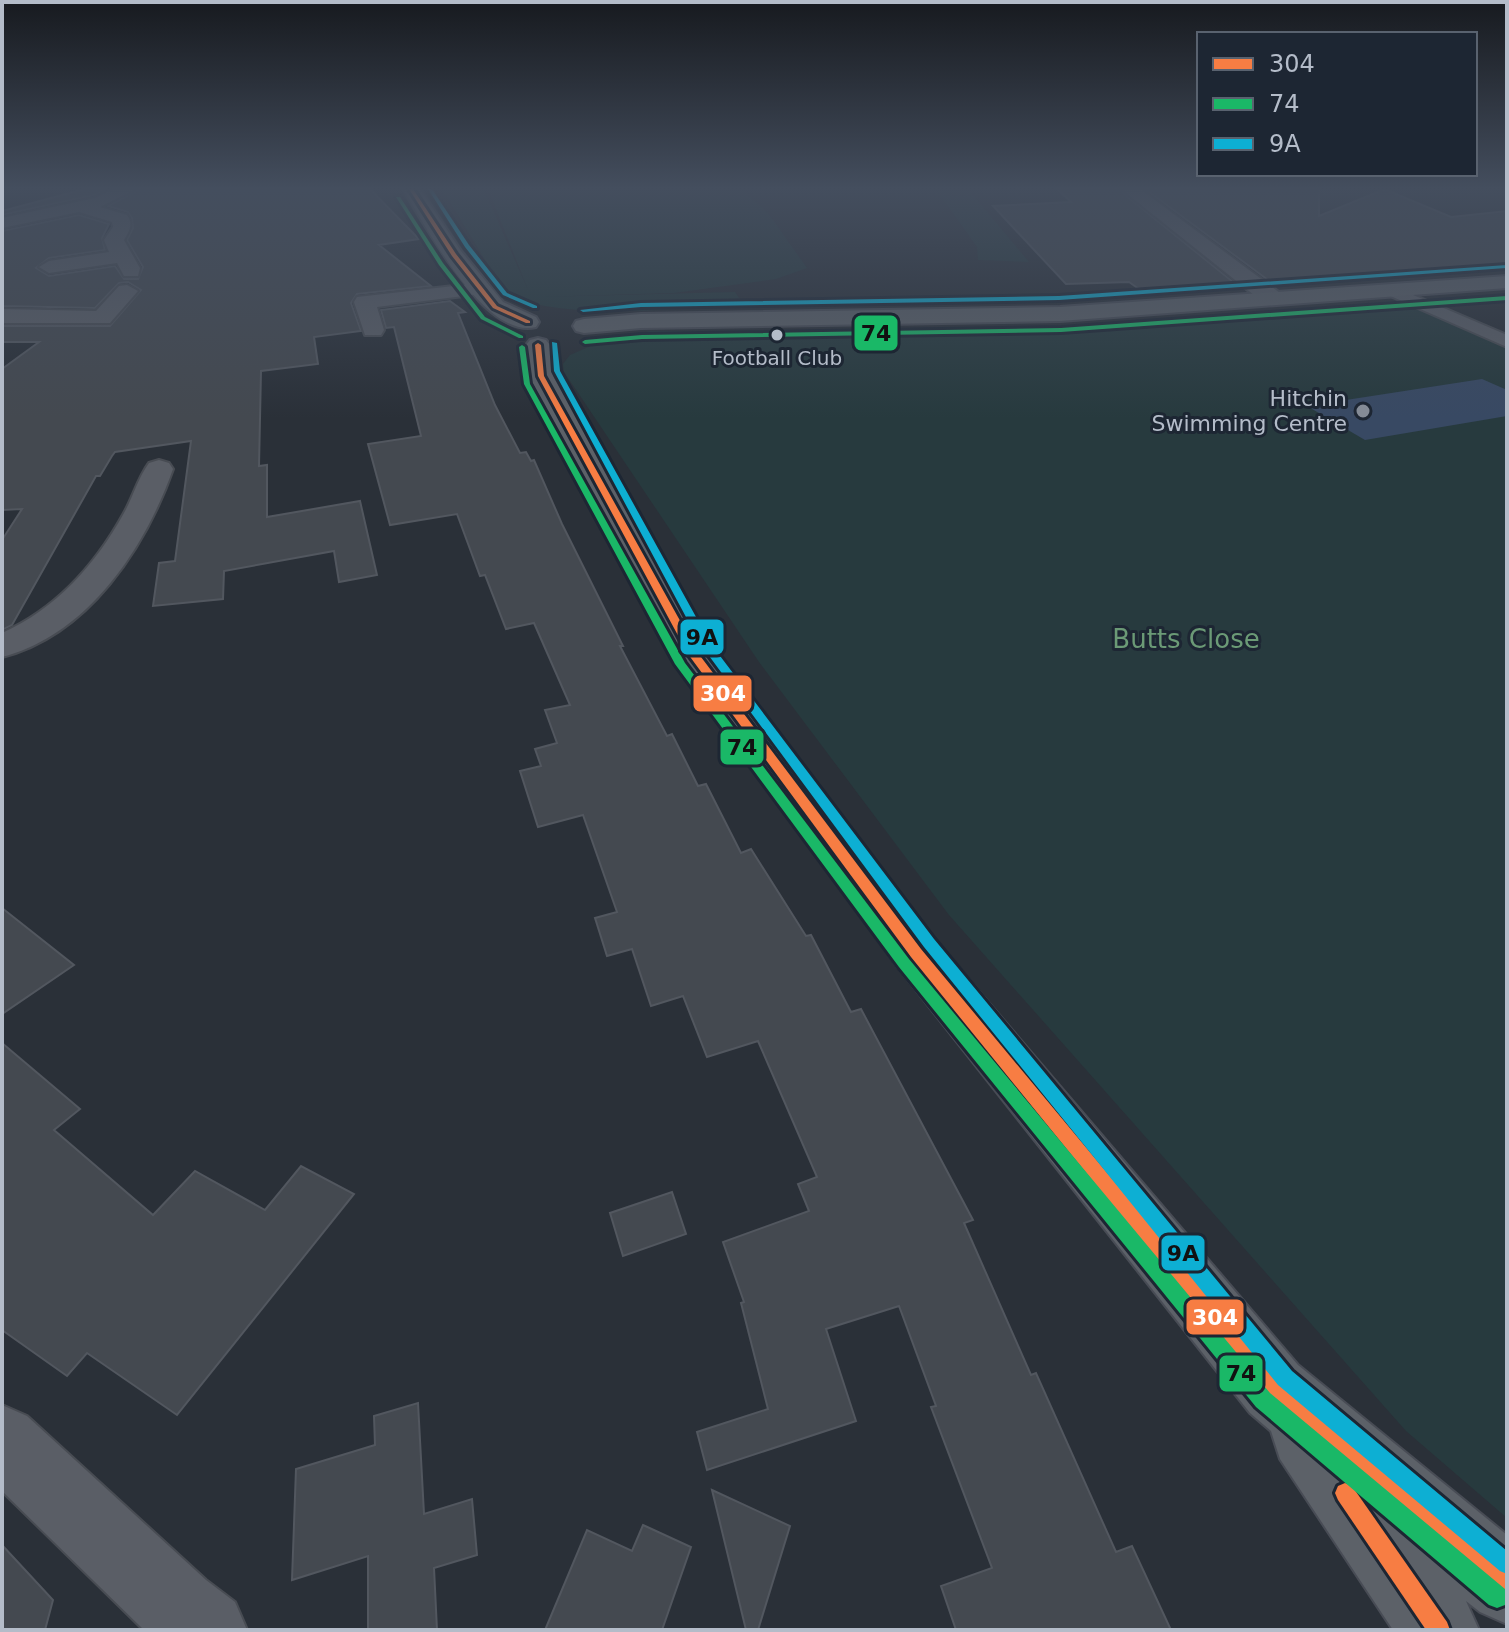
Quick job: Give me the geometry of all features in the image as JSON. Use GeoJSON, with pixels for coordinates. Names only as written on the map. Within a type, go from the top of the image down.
{"type":"FeatureCollection","features":[{"type":"Feature","properties":{"kind":"main road"},"geometry":{"type":"LineString","coordinates":[[464,265],[495,307],[544,326],[571,341],[585,334],[584,326]]}},
{"type":"Feature","properties":{"kind":"main road"},"geometry":{"type":"LineString","coordinates":[[544,326],[656,320],[1060,314],[1507,282]]}},
{"type":"Feature","properties":{"kind":"main road"},"geometry":{"type":"LineString","coordinates":[[544,326],[541,376],[693,654],[916,953],[1274,1389],[1439,1630]]}},
{"type":"Feature","properties":{"kind":"main road"},"geometry":{"type":"LineString","coordinates":[[1274,1389],[1507,1585]]}},
{"type":"Feature","properties":{"kind":"street"},"geometry":{"type":"LineString","coordinates":[[2,316],[102,318],[126,273],[123,265]]}},
{"type":"Feature","properties":{"kind":"street"},"geometry":{"type":"LineString","coordinates":[[1229,265],[1272,298]]}},
{"type":"Feature","properties":{"kind":"street"},"geometry":{"type":"LineString","coordinates":[[49,267],[126,273]]}},
{"type":"Feature","properties":{"kind":"street"},"geometry":{"type":"LineString","coordinates":[[373,330],[365,302],[480,289]]}},
{"type":"Feature","properties":{"kind":"street"},"geometry":{"type":"LineString","coordinates":[[1392,291],[1507,342]]}},
{"type":"Feature","properties":{"kind":"street"},"geometry":{"type":"LineString","coordinates":[[2,646],[47,624],[86,588],[125,538],[151,491],[159,469]]}},
{"type":"Feature","properties":{"kind":"street"},"geometry":{"type":"LineString","coordinates":[[2,1441],[182,1623]]}},
{"type":"Feature","properties":{"kind":"green space"},"geometry":{"type":"Polygon","coordinates":[[[488,265],[517,265],[528,290],[518,265],[805,265],[807,268],[776,279],[674,293],[538,297],[735,292],[744,305],[581,310],[549,307],[521,299],[502,288],[488,265]]]}},
{"type":"Feature","properties":{"kind":"green space","name":"Butts Close"},"geometry":{"type":"Polygon","coordinates":[[[1403,300],[1507,346],[1507,1518],[1406,1431],[949,915],[759,662],[564,372],[563,364],[570,355],[602,341],[650,331],[967,330],[1205,317],[1403,300]]]}},
{"type":"Feature","properties":{"kind":"water"},"geometry":{"type":"Polygon","coordinates":[[[1482,379],[1507,390],[1507,416],[1365,440],[1307,406],[1482,379]]]}},
{"type":"Feature","properties":{"kind":"building"},"geometry":{"type":"Polygon","coordinates":[[[2,265],[40,265],[36,268],[49,276],[115,266],[124,279],[138,279],[143,267],[405,265],[431,286],[357,294],[351,303],[361,331],[314,337],[318,364],[261,371],[259,466],[267,465],[267,517],[360,501],[377,575],[339,582],[334,551],[224,571],[223,599],[153,606],[159,563],[175,561],[191,441],[115,452],[100,476],[96,476],[12,625],[2,630],[2,540],[22,509],[2,510],[2,369],[39,342],[2,342],[2,326],[110,326],[141,290],[128,282],[119,283],[95,308],[2,306],[2,265]]]}},
{"type":"Feature","properties":{"kind":"building"},"geometry":{"type":"Polygon","coordinates":[[[1048,265],[1212,265],[1238,286],[1139,289],[1129,282],[1066,284],[1048,265]]]}},
{"type":"Feature","properties":{"kind":"building"},"geometry":{"type":"Polygon","coordinates":[[[1248,265],[1507,265],[1507,266],[1272,283],[1248,265]]]}},
{"type":"Feature","properties":{"kind":"building"},"geometry":{"type":"Polygon","coordinates":[[[450,301],[465,312],[458,313],[495,405],[520,453],[526,452],[531,461],[534,460],[623,646],[620,646],[667,736],[672,734],[698,786],[706,784],[741,853],[751,849],[806,936],[811,935],[851,1012],[861,1009],[973,1220],[964,1223],[1031,1375],[1036,1373],[1116,1552],[1132,1546],[1171,1630],[956,1630],[941,1586],[992,1568],[931,1407],[936,1406],[899,1306],[826,1329],[856,1421],[707,1470],[697,1432],[768,1409],[741,1303],[744,1302],[723,1242],[809,1211],[798,1184],[817,1177],[758,1041],[707,1057],[683,996],[651,1006],[632,949],[607,956],[595,918],[617,912],[583,815],[538,827],[520,771],[541,766],[535,749],[557,743],[545,710],[570,705],[534,623],[506,629],[485,575],[480,576],[457,514],[390,525],[368,444],[421,436],[394,327],[386,328],[381,310],[450,301]]]}},
{"type":"Feature","properties":{"kind":"building"},"geometry":{"type":"Polygon","coordinates":[[[2,908],[74,965],[2,1014],[2,908]]]}},
{"type":"Feature","properties":{"kind":"building"},"geometry":{"type":"Polygon","coordinates":[[[2,1043],[80,1109],[54,1130],[153,1215],[195,1171],[265,1210],[301,1166],[354,1194],[177,1415],[87,1353],[67,1376],[2,1330],[2,1043]]]}},
{"type":"Feature","properties":{"kind":"building"},"geometry":{"type":"Polygon","coordinates":[[[672,1192],[686,1234],[623,1256],[610,1213],[672,1192]]]}},
{"type":"Feature","properties":{"kind":"building"},"geometry":{"type":"Polygon","coordinates":[[[418,1403],[424,1514],[472,1499],[477,1555],[434,1568],[437,1630],[368,1630],[368,1556],[292,1580],[296,1469],[375,1445],[374,1416],[418,1403]]]}},
{"type":"Feature","properties":{"kind":"building"},"geometry":{"type":"Polygon","coordinates":[[[712,1490],[790,1526],[758,1630],[746,1630],[712,1490]]]}},
{"type":"Feature","properties":{"kind":"building"},"geometry":{"type":"Polygon","coordinates":[[[643,1525],[691,1547],[662,1630],[545,1630],[587,1530],[632,1551],[643,1525]]]}},
{"type":"Feature","properties":{"kind":"building"},"geometry":{"type":"Polygon","coordinates":[[[2,1545],[53,1600],[45,1630],[2,1630],[2,1545]]]}},
{"type":"Feature","properties":{"kind":"transit line","name":"74"},"geometry":{"type":"LineString","coordinates":[[442,265],[483,318],[521,337]]}},
{"type":"Feature","properties":{"kind":"transit line","name":"304"},"geometry":{"type":"LineString","coordinates":[[462,265],[495,307],[528,322]]}},
{"type":"Feature","properties":{"kind":"transit line","name":"9A"},"geometry":{"type":"LineString","coordinates":[[482,265],[505,294],[535,307]]}},
{"type":"Feature","properties":{"kind":"transit line","name":"9A"},"geometry":{"type":"LineString","coordinates":[[583,310],[641,305],[1059,298],[1506,266]]}},
{"type":"Feature","properties":{"kind":"transit line","name":"74"},"geometry":{"type":"LineString","coordinates":[[585,342],[642,337],[1061,330],[1507,298]]}},
{"type":"Feature","properties":{"kind":"transit line","name":"9A"},"geometry":{"type":"LineString","coordinates":[[554,343],[557,371],[706,645],[929,943],[1285,1378],[1507,1564]]}},
{"type":"Feature","properties":{"kind":"transit line","name":"304"},"geometry":{"type":"LineString","coordinates":[[538,345],[541,376],[693,654],[916,953],[1274,1389],[1507,1585]]}},
{"type":"Feature","properties":{"kind":"transit line","name":"74"},"geometry":{"type":"LineString","coordinates":[[522,347],[527,384],[680,664],[904,963],[1263,1400],[1497,1597]]}},
{"type":"Feature","properties":{"kind":"transit line","name":"304"},"geometry":{"type":"LineString","coordinates":[[1345,1493],[1439,1630]]}},
{"type":"Feature","properties":{"kind":"place","name":"Football Club"},"geometry":{"type":"Point","coordinates":[777,335]}},
{"type":"Feature","properties":{"kind":"place","name":"Hitchin Swimming Centre"},"geometry":{"type":"Point","coordinates":[1363,411]}}]}
